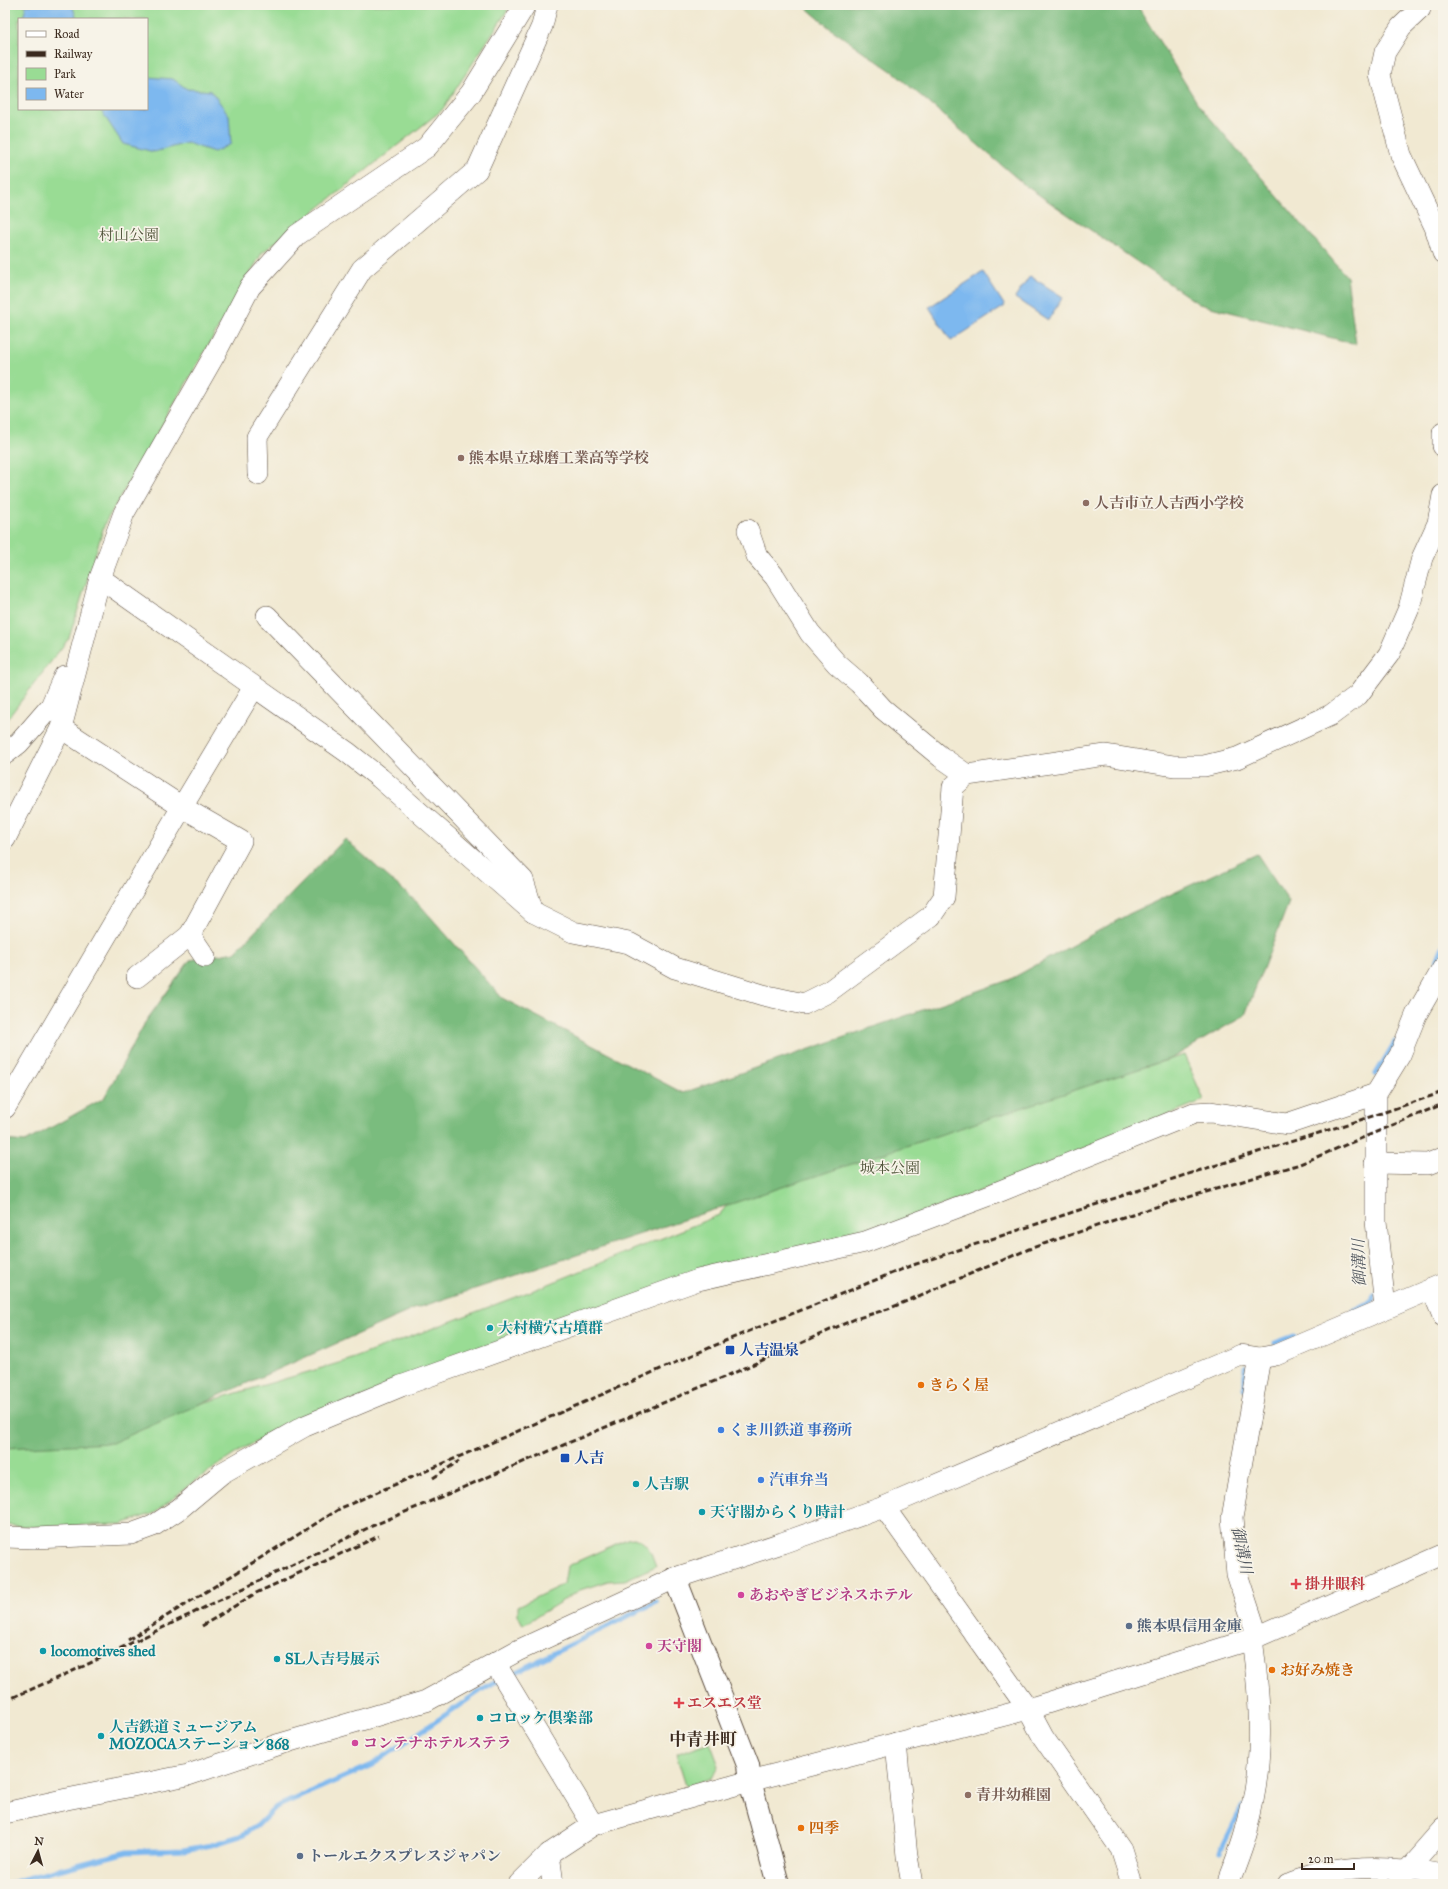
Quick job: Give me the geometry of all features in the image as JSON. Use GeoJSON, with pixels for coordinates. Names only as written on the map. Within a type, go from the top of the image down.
{"type":"FeatureCollection","features":[{"type":"Feature","properties":{"kind":"main road"},"geometry":{"type":"LineString","coordinates":[[675,1578],[748,1766],[750,1781],[778,1884]]}},
{"type":"Feature","properties":{"kind":"street"},"geometry":{"type":"LineString","coordinates":[[5,839],[61,728],[100,578],[124,513],[215,354],[250,287],[297,235],[427,146],[471,93],[525,5]]}},
{"type":"Feature","properties":{"kind":"street"},"geometry":{"type":"LineString","coordinates":[[258,474],[257,437],[362,269],[477,170],[542,26],[546,5]]}},
{"type":"Feature","properties":{"kind":"street"},"geometry":{"type":"LineString","coordinates":[[1421,5],[1420,9],[1401,27],[1385,52],[1380,75],[1401,155],[1434,227],[1443,253]]}},
{"type":"Feature","properties":{"kind":"street"},"geometry":{"type":"LineString","coordinates":[[1443,433],[1443,446]]}},
{"type":"Feature","properties":{"kind":"street"},"geometry":{"type":"LineString","coordinates":[[100,578],[380,778],[533,912],[573,932],[629,943],[675,968],[763,995],[804,1004],[828,992],[931,916],[944,898],[953,787],[967,775],[1106,755],[1174,766],[1204,766],[1237,758],[1332,715],[1358,695],[1389,654],[1409,608],[1422,558],[1438,523],[1443,495]]}},
{"type":"Feature","properties":{"kind":"street"},"geometry":{"type":"LineString","coordinates":[[748,530],[757,556],[774,576],[810,633],[836,664],[859,683],[883,709],[941,757],[967,775]]}},
{"type":"Feature","properties":{"kind":"street"},"geometry":{"type":"LineString","coordinates":[[267,616],[523,880],[533,912]]}},
{"type":"Feature","properties":{"kind":"street"},"geometry":{"type":"LineString","coordinates":[[5,754],[19,743],[51,706],[67,670],[85,639]]}},
{"type":"Feature","properties":{"kind":"street"},"geometry":{"type":"LineString","coordinates":[[5,1108],[254,687]]}},
{"type":"Feature","properties":{"kind":"street"},"geometry":{"type":"LineString","coordinates":[[61,728],[182,807],[241,841],[190,935],[137,977]]}},
{"type":"Feature","properties":{"kind":"street"},"geometry":{"type":"LineString","coordinates":[[190,935],[205,957]]}},
{"type":"Feature","properties":{"kind":"street"},"geometry":{"type":"LineString","coordinates":[[1385,1308],[1376,1221],[1376,1094],[1400,1055],[1416,1015],[1443,968]]}},
{"type":"Feature","properties":{"kind":"street"},"geometry":{"type":"LineString","coordinates":[[5,1537],[34,1538],[131,1534],[159,1522],[179,1509],[222,1473],[304,1426],[402,1386],[698,1280],[865,1242],[993,1194],[1194,1113],[1211,1112],[1287,1124],[1376,1094]]}},
{"type":"Feature","properties":{"kind":"street"},"geometry":{"type":"LineString","coordinates":[[1375,1163],[1428,1164],[1443,1158]]}},
{"type":"Feature","properties":{"kind":"street"},"geometry":{"type":"LineString","coordinates":[[5,1813],[188,1775],[280,1744],[426,1701],[517,1651],[675,1578],[782,1543],[884,1507],[1241,1355],[1260,1358],[1276,1355],[1438,1287],[1443,1316]]}},
{"type":"Feature","properties":{"kind":"street"},"geometry":{"type":"LineString","coordinates":[[1228,1884],[1246,1830],[1259,1761],[1261,1737],[1255,1637],[1237,1574],[1232,1518],[1260,1358]]}},
{"type":"Feature","properties":{"kind":"street"},"geometry":{"type":"LineString","coordinates":[[884,1507],[1028,1709],[1043,1737],[1121,1849],[1132,1884]]}},
{"type":"Feature","properties":{"kind":"street"},"geometry":{"type":"LineString","coordinates":[[519,1884],[549,1854],[593,1825],[750,1781],[1028,1709],[1255,1637],[1443,1555]]}},
{"type":"Feature","properties":{"kind":"street"},"geometry":{"type":"LineString","coordinates":[[496,1663],[593,1825]]}},
{"type":"Feature","properties":{"kind":"street"},"geometry":{"type":"LineString","coordinates":[[896,1743],[907,1856],[912,1884]]}},
{"type":"Feature","properties":{"kind":"street"},"geometry":{"type":"LineString","coordinates":[[1409,1874],[1443,1828]]}},
{"type":"Feature","properties":{"kind":"street"},"geometry":{"type":"LineString","coordinates":[[549,1854],[554,1884]]}},
{"type":"Feature","properties":{"kind":"street"},"geometry":{"type":"LineString","coordinates":[[1288,1884],[1324,1873],[1376,1866],[1409,1874],[1443,1874]]}},
{"type":"Feature","properties":{"kind":"green space","name":"村山公園"},"geometry":{"type":"Polygon","coordinates":[[[5,5],[511,5],[442,110],[262,253],[105,523],[69,638],[5,722],[5,5]]]}},
{"type":"Feature","properties":{"kind":"green space"},"geometry":{"type":"Polygon","coordinates":[[[803,5],[1137,5],[1198,104],[1347,277],[1356,344],[1199,304],[1026,186],[893,72],[831,29],[803,5]]]}},
{"type":"Feature","properties":{"kind":"green space"},"geometry":{"type":"Polygon","coordinates":[[[345,839],[420,905],[502,998],[683,1093],[1009,980],[1129,914],[1257,854],[1289,902],[1245,1015],[1172,1058],[414,1309],[112,1443],[5,1448],[5,1140],[25,1142],[104,1098],[146,1021],[190,960],[235,952],[345,839]]]}},
{"type":"Feature","properties":{"kind":"green space","name":"城本公園"},"geometry":{"type":"Polygon","coordinates":[[[1184,1055],[1204,1100],[993,1186],[897,1223],[321,1411],[244,1448],[189,1485],[155,1513],[121,1524],[30,1527],[5,1525],[5,1447],[135,1423],[349,1360],[539,1288],[719,1215],[742,1187],[971,1120],[1184,1055]]]}},
{"type":"Feature","properties":{"kind":"green space"},"geometry":{"type":"Polygon","coordinates":[[[634,1538],[639,1540],[649,1549],[656,1566],[625,1580],[608,1581],[580,1590],[523,1625],[518,1615],[518,1606],[564,1584],[567,1566],[627,1539],[634,1538]]]}},
{"type":"Feature","properties":{"kind":"green space"},"geometry":{"type":"Polygon","coordinates":[[[710,1742],[719,1766],[712,1778],[686,1786],[676,1754],[710,1742]]]}},
{"type":"Feature","properties":{"kind":"water"},"geometry":{"type":"Polygon","coordinates":[[[26,5],[72,5],[77,18],[23,18],[26,5]]]}},
{"type":"Feature","properties":{"kind":"water"},"geometry":{"type":"Polygon","coordinates":[[[148,77],[173,79],[187,89],[211,91],[229,115],[231,144],[214,152],[187,143],[154,152],[123,144],[101,110],[148,110],[148,77]]]}},
{"type":"Feature","properties":{"kind":"water"},"geometry":{"type":"Polygon","coordinates":[[[983,272],[1005,306],[951,341],[929,307],[983,272]]]}},
{"type":"Feature","properties":{"kind":"water"},"geometry":{"type":"Polygon","coordinates":[[[1030,276],[1063,297],[1048,320],[1015,298],[1030,276]]]}},
{"type":"Feature","properties":{"kind":"waterway","name":"御溝川"},"geometry":{"type":"LineString","coordinates":[[1436,964],[1443,946]]}},
{"type":"Feature","properties":{"kind":"waterway","name":"御溝川"},"geometry":{"type":"LineString","coordinates":[[1376,1074],[1395,1042]]}},
{"type":"Feature","properties":{"kind":"waterway","name":"御溝川"},"geometry":{"type":"LineString","coordinates":[[1353,1311],[1374,1300],[1374,1294]]}},
{"type":"Feature","properties":{"kind":"waterway","name":"御溝川"},"geometry":{"type":"LineString","coordinates":[[1275,1343],[1294,1336]]}},
{"type":"Feature","properties":{"kind":"waterway","name":"御溝川"},"geometry":{"type":"LineString","coordinates":[[1245,1366],[1245,1389]]}},
{"type":"Feature","properties":{"kind":"waterway"},"geometry":{"type":"LineString","coordinates":[[508,1676],[656,1602]]}},
{"type":"Feature","properties":{"kind":"waterway"},"geometry":{"type":"LineString","coordinates":[[10,1884],[20,1880],[127,1852],[183,1850],[211,1845],[240,1836],[257,1826],[276,1807],[372,1765],[489,1685],[499,1680]]}},
{"type":"Feature","properties":{"kind":"waterway","name":"御溝川"},"geometry":{"type":"LineString","coordinates":[[1220,1852],[1242,1807]]}},
{"type":"Feature","properties":{"kind":"railway"},"geometry":{"type":"LineString","coordinates":[[128,1640],[341,1508],[725,1341],[910,1266],[1443,1092]]}},
{"type":"Feature","properties":{"kind":"railway"},"geometry":{"type":"LineString","coordinates":[[5,1701],[84,1666],[372,1526],[729,1375],[855,1319],[888,1309],[1029,1249],[1132,1214],[1300,1164],[1443,1104]]}},
{"type":"Feature","properties":{"kind":"railway"},"geometry":{"type":"LineString","coordinates":[[433,1478],[459,1461]]}},
{"type":"Feature","properties":{"kind":"railway"},"geometry":{"type":"LineString","coordinates":[[202,1626],[256,1593],[379,1536]]}},
{"type":"Feature","properties":{"kind":"place","name":"熊本県立球磨工業高等学校"},"geometry":{"type":"Point","coordinates":[461,458]}},
{"type":"Feature","properties":{"kind":"place","name":"人吉市立人吉西小学校"},"geometry":{"type":"Point","coordinates":[1086,503]}},
{"type":"Feature","properties":{"kind":"place","name":"大村横穴古墳群"},"geometry":{"type":"Point","coordinates":[490,1328]}},
{"type":"Feature","properties":{"kind":"place","name":"人吉温泉"},"geometry":{"type":"Point","coordinates":[730,1350]}},
{"type":"Feature","properties":{"kind":"place","name":"きらく屋"},"geometry":{"type":"Point","coordinates":[921,1385]}},
{"type":"Feature","properties":{"kind":"place","name":"くま川鉄道 事務所"},"geometry":{"type":"Point","coordinates":[721,1430]}},
{"type":"Feature","properties":{"kind":"place","name":"人吉"},"geometry":{"type":"Point","coordinates":[565,1458]}},
{"type":"Feature","properties":{"kind":"place","name":"汽車弁当"},"geometry":{"type":"Point","coordinates":[761,1480]}},
{"type":"Feature","properties":{"kind":"place","name":"人吉駅"},"geometry":{"type":"Point","coordinates":[636,1484]}},
{"type":"Feature","properties":{"kind":"place","name":"天守閣からくり時計"},"geometry":{"type":"Point","coordinates":[702,1512]}},
{"type":"Feature","properties":{"kind":"place","name":"掛井眼科"},"geometry":{"type":"Point","coordinates":[1296,1584]}},
{"type":"Feature","properties":{"kind":"place","name":"あおやぎビジネスホテル"},"geometry":{"type":"Point","coordinates":[741,1595]}},
{"type":"Feature","properties":{"kind":"place","name":"熊本県信用金庫"},"geometry":{"type":"Point","coordinates":[1129,1626]}},
{"type":"Feature","properties":{"kind":"place","name":"天守閣"},"geometry":{"type":"Point","coordinates":[649,1646]}},
{"type":"Feature","properties":{"kind":"place","name":"locomotives shed"},"geometry":{"type":"Point","coordinates":[43,1651]}},
{"type":"Feature","properties":{"kind":"place","name":"SL人吉号展示"},"geometry":{"type":"Point","coordinates":[277,1659]}},
{"type":"Feature","properties":{"kind":"place","name":"お好み焼き"},"geometry":{"type":"Point","coordinates":[1272,1670]}},
{"type":"Feature","properties":{"kind":"place","name":"エスエス堂"},"geometry":{"type":"Point","coordinates":[679,1703]}},
{"type":"Feature","properties":{"kind":"place","name":"コロッケ倶楽部"},"geometry":{"type":"Point","coordinates":[480,1718]}},
{"type":"Feature","properties":{"kind":"place","name":"人吉鉄道ミュージアム MOZOCAステーション868"},"geometry":{"type":"Point","coordinates":[101,1736]}},
{"type":"Feature","properties":{"kind":"place","name":"コンテナホテルステラ"},"geometry":{"type":"Point","coordinates":[355,1743]}},
{"type":"Feature","properties":{"kind":"place","name":"青井幼稚園"},"geometry":{"type":"Point","coordinates":[968,1795]}},
{"type":"Feature","properties":{"kind":"place","name":"四季"},"geometry":{"type":"Point","coordinates":[801,1828]}},
{"type":"Feature","properties":{"kind":"place","name":"トールエクスプレスジャパン"},"geometry":{"type":"Point","coordinates":[300,1856]}},
{"type":"Feature","properties":{"kind":"district","name":"中青井町"},"geometry":{"type":"Point","coordinates":[703,1739]}}]}
